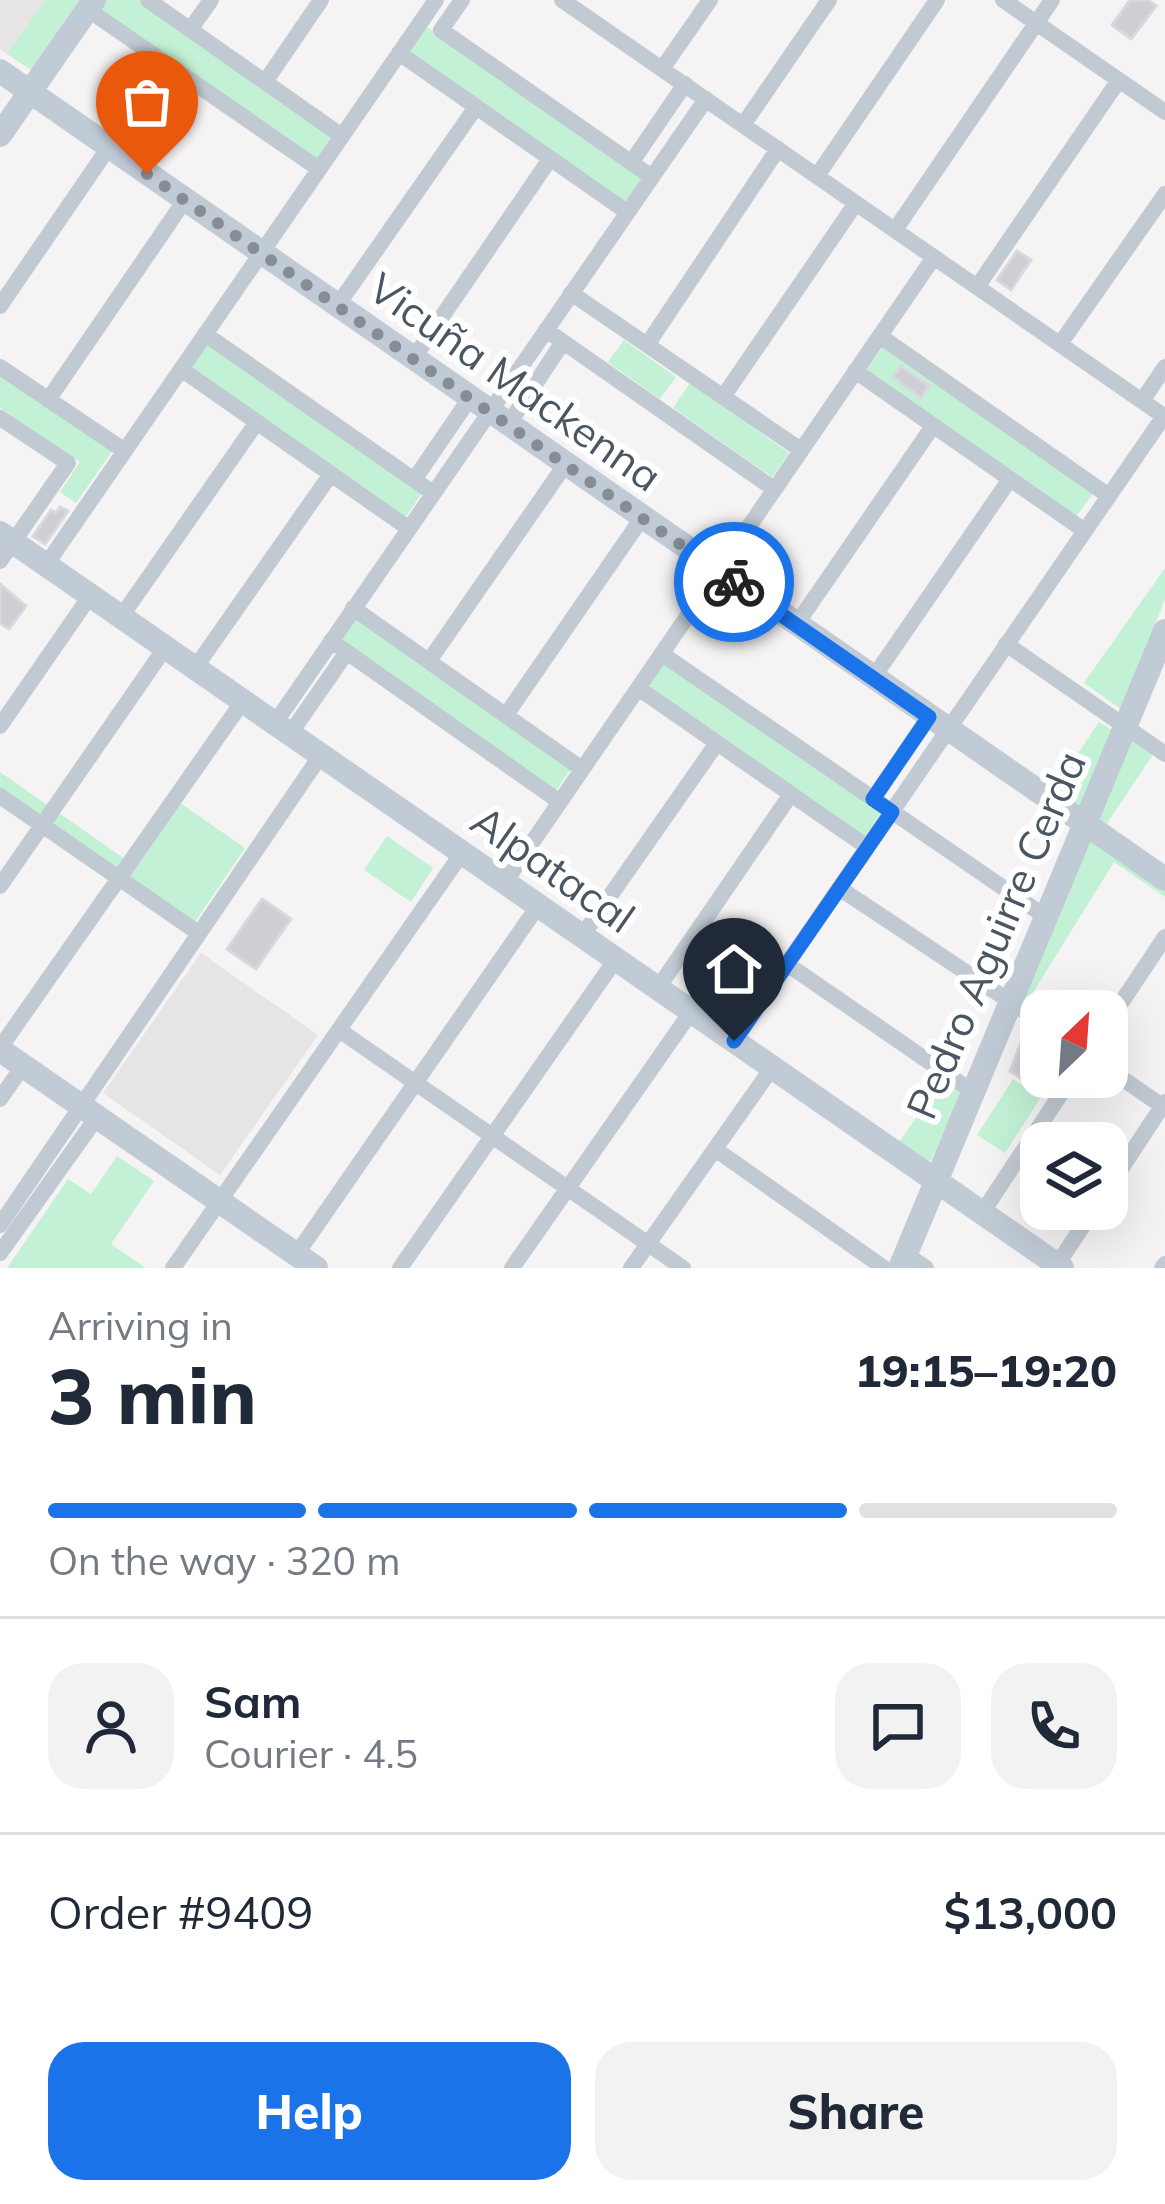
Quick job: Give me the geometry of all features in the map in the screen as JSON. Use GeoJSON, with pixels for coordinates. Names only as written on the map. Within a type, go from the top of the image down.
{"type":"FeatureCollection","features":[{"type":"Feature","properties":{"kind":"main road"},"geometry":{"type":"LineString","coordinates":[[0,136],[91,5]]}},
{"type":"Feature","properties":{"kind":"main road","name":"Vicuña Mackenna"},"geometry":{"type":"LineString","coordinates":[[0,71],[1165,879]]}},
{"type":"Feature","properties":{"kind":"main road","name":"Alpatacal"},"geometry":{"type":"LineString","coordinates":[[4,545],[46,565],[1059,1266]]}},
{"type":"Feature","properties":{"kind":"main road","name":"Pedro Aguirre Cerda"},"geometry":{"type":"LineString","coordinates":[[904,1264],[1164,634]]}},
{"type":"Feature","properties":{"kind":"main road"},"geometry":{"type":"LineString","coordinates":[[0,1049],[306,1261]]}},
{"type":"Feature","properties":{"kind":"street"},"geometry":{"type":"LineString","coordinates":[[148,0],[342,136]]}},
{"type":"Feature","properties":{"kind":"street"},"geometry":{"type":"LineString","coordinates":[[190,30],[211,0]]}},
{"type":"Feature","properties":{"kind":"street"},"geometry":{"type":"LineString","coordinates":[[265,82],[321,0]]}},
{"type":"Feature","properties":{"kind":"street"},"geometry":{"type":"LineString","coordinates":[[46,565],[436,0]]}},
{"type":"Feature","properties":{"kind":"street"},"geometry":{"type":"LineString","coordinates":[[462,0],[441,30],[652,177]]}},
{"type":"Feature","properties":{"kind":"street"},"geometry":{"type":"LineString","coordinates":[[562,0],[583,6],[706,99],[1165,416],[1006,644],[873,799]]}},
{"type":"Feature","properties":{"kind":"street"},"geometry":{"type":"LineString","coordinates":[[662,68],[710,0]]}},
{"type":"Feature","properties":{"kind":"street"},"geometry":{"type":"LineString","coordinates":[[743,125],[830,0]]}},
{"type":"Feature","properties":{"kind":"street"},"geometry":{"type":"LineString","coordinates":[[817,176],[937,0]]}},
{"type":"Feature","properties":{"kind":"street"},"geometry":{"type":"LineString","coordinates":[[1003,0],[1165,112]]}},
{"type":"Feature","properties":{"kind":"street"},"geometry":{"type":"LineString","coordinates":[[895,230],[1052,0]]}},
{"type":"Feature","properties":{"kind":"street"},"geometry":{"type":"LineString","coordinates":[[91,5],[319,170]]}},
{"type":"Feature","properties":{"kind":"street"},"geometry":{"type":"LineString","coordinates":[[399,53],[627,212]]}},
{"type":"Feature","properties":{"kind":"street"},"geometry":{"type":"LineString","coordinates":[[977,286],[1119,80]]}},
{"type":"Feature","properties":{"kind":"street"},"geometry":{"type":"LineString","coordinates":[[631,163],[685,84]]}},
{"type":"Feature","properties":{"kind":"street"},"geometry":{"type":"LineString","coordinates":[[283,729],[353,608],[706,99]]}},
{"type":"Feature","properties":{"kind":"street"},"geometry":{"type":"LineString","coordinates":[[337,306],[476,107]]}},
{"type":"Feature","properties":{"kind":"street"},"geometry":{"type":"LineString","coordinates":[[0,306],[109,147]]}},
{"type":"Feature","properties":{"kind":"street"},"geometry":{"type":"LineString","coordinates":[[647,345],[778,149]]}},
{"type":"Feature","properties":{"kind":"street"},"geometry":{"type":"LineString","coordinates":[[413,359],[550,159]]}},
{"type":"Feature","properties":{"kind":"street"},"geometry":{"type":"LineString","coordinates":[[1060,344],[1165,194]]}},
{"type":"Feature","properties":{"kind":"street"},"geometry":{"type":"LineString","coordinates":[[48,400],[185,200]]}},
{"type":"Feature","properties":{"kind":"street"},"geometry":{"type":"LineString","coordinates":[[723,397],[856,202]]}},
{"type":"Feature","properties":{"kind":"street"},"geometry":{"type":"LineString","coordinates":[[505,882],[934,257]]}},
{"type":"Feature","properties":{"kind":"street"},"geometry":{"type":"LineString","coordinates":[[572,293],[801,450]]}},
{"type":"Feature","properties":{"kind":"street"},"geometry":{"type":"LineString","coordinates":[[545,330],[774,489]]}},
{"type":"Feature","properties":{"kind":"street"},"geometry":{"type":"LineString","coordinates":[[205,334],[433,493]]}},
{"type":"Feature","properties":{"kind":"street"},"geometry":{"type":"LineString","coordinates":[[880,336],[1109,496]]}},
{"type":"Feature","properties":{"kind":"street"},"geometry":{"type":"LineString","coordinates":[[414,480],[563,343]]}},
{"type":"Feature","properties":{"kind":"street"},"geometry":{"type":"LineString","coordinates":[[1142,401],[1165,367]]}},
{"type":"Feature","properties":{"kind":"street"},"geometry":{"type":"LineString","coordinates":[[0,368],[124,451]]}},
{"type":"Feature","properties":{"kind":"street"},"geometry":{"type":"LineString","coordinates":[[181,369],[408,528]]}},
{"type":"Feature","properties":{"kind":"street"},"geometry":{"type":"LineString","coordinates":[[855,371],[1085,531]]}},
{"type":"Feature","properties":{"kind":"street"},"geometry":{"type":"LineString","coordinates":[[0,418],[68,463],[4,545]]}},
{"type":"Feature","properties":{"kind":"street"},"geometry":{"type":"LineString","coordinates":[[121,617],[257,422]]}},
{"type":"Feature","properties":{"kind":"street"},"geometry":{"type":"LineString","coordinates":[[796,626],[934,426]]}},
{"type":"Feature","properties":{"kind":"street"},"geometry":{"type":"LineString","coordinates":[[429,661],[566,465]]}},
{"type":"Feature","properties":{"kind":"street"},"geometry":{"type":"LineString","coordinates":[[195,668],[331,474]]}},
{"type":"Feature","properties":{"kind":"street"},"geometry":{"type":"LineString","coordinates":[[873,678],[1010,478]]}},
{"type":"Feature","properties":{"kind":"street"},"geometry":{"type":"LineString","coordinates":[[506,715],[642,518]]}},
{"type":"Feature","properties":{"kind":"street"},"geometry":{"type":"LineString","coordinates":[[0,726],[90,596]]}},
{"type":"Feature","properties":{"kind":"street"},"geometry":{"type":"LineString","coordinates":[[353,608],[582,770]]}},
{"type":"Feature","properties":{"kind":"street"},"geometry":{"type":"LineString","coordinates":[[331,641],[560,802]]}},
{"type":"Feature","properties":{"kind":"street"},"geometry":{"type":"LineString","coordinates":[[1006,644],[1165,754]]}},
{"type":"Feature","properties":{"kind":"street"},"geometry":{"type":"LineString","coordinates":[[0,886],[166,648]]}},
{"type":"Feature","properties":{"kind":"street"},"geometry":{"type":"LineString","coordinates":[[283,729],[347,652]]}},
{"type":"Feature","properties":{"kind":"street"},"geometry":{"type":"LineString","coordinates":[[662,653],[1046,917]]}},
{"type":"Feature","properties":{"kind":"street"},"geometry":{"type":"LineString","coordinates":[[638,688],[867,847]]}},
{"type":"Feature","properties":{"kind":"street"},"geometry":{"type":"LineString","coordinates":[[0,1049],[243,701]]}},
{"type":"Feature","properties":{"kind":"street"},"geometry":{"type":"LineString","coordinates":[[734,1041],[892,812],[938,724]]}},
{"type":"Feature","properties":{"kind":"street"},"geometry":{"type":"LineString","coordinates":[[581,936],[717,743]]}},
{"type":"Feature","properties":{"kind":"street"},"geometry":{"type":"LineString","coordinates":[[0,1253],[197,932],[321,755]]}},
{"type":"Feature","properties":{"kind":"street"},"geometry":{"type":"LineString","coordinates":[[658,988],[791,794]]}},
{"type":"Feature","properties":{"kind":"street"},"geometry":{"type":"LineString","coordinates":[[0,796],[197,932]]}},
{"type":"Feature","properties":{"kind":"street"},"geometry":{"type":"LineString","coordinates":[[173,1268],[462,853]]}},
{"type":"Feature","properties":{"kind":"street"},"geometry":{"type":"LineString","coordinates":[[839,888],[1020,1007]]}},
{"type":"Feature","properties":{"kind":"street"},"geometry":{"type":"LineString","coordinates":[[306,1261],[415,1083],[538,906]]}},
{"type":"Feature","properties":{"kind":"street"},"geometry":{"type":"LineString","coordinates":[[1128,992],[1165,937]]}},
{"type":"Feature","properties":{"kind":"street"},"geometry":{"type":"LineString","coordinates":[[400,1268],[616,959]]}},
{"type":"Feature","properties":{"kind":"street"},"geometry":{"type":"LineString","coordinates":[[787,964],[973,1092]]}},
{"type":"Feature","properties":{"kind":"street"},"geometry":{"type":"LineString","coordinates":[[512,1268],[691,1012]]}},
{"type":"Feature","properties":{"kind":"street"},"geometry":{"type":"LineString","coordinates":[[338,1030],[683,1268]]}},
{"type":"Feature","properties":{"kind":"street"},"geometry":{"type":"LineString","coordinates":[[0,1100],[23,1066]]}},
{"type":"Feature","properties":{"kind":"street"},"geometry":{"type":"LineString","coordinates":[[631,1268],[772,1067]]}},
{"type":"Feature","properties":{"kind":"street"},"geometry":{"type":"LineString","coordinates":[[1128,1082],[1164,1105],[1128,1159]]}},
{"type":"Feature","properties":{"kind":"street"},"geometry":{"type":"LineString","coordinates":[[982,1213],[1058,1098]]}},
{"type":"Feature","properties":{"kind":"street"},"geometry":{"type":"LineString","coordinates":[[0,1225],[89,1111]]}},
{"type":"Feature","properties":{"kind":"street"},"geometry":{"type":"LineString","coordinates":[[715,1149],[904,1264]]}},
{"type":"Feature","properties":{"kind":"street"},"geometry":{"type":"LineString","coordinates":[[1059,1266],[1081,1230]]}},
{"type":"Feature","properties":{"kind":"shaded area"},"geometry":{"type":"Polygon","coordinates":[[[0,0],[45,0],[7,54],[0,49],[0,0]]]}},
{"type":"Feature","properties":{"kind":"shaded area"},"geometry":{"type":"Polygon","coordinates":[[[201,953],[318,1035],[220,1175],[103,1093],[201,953]]]}},
{"type":"Feature","properties":{"kind":"green space"},"geometry":{"type":"Polygon","coordinates":[[[45,0],[79,0],[31,70],[7,54],[45,0]]]}},
{"type":"Feature","properties":{"kind":"green space"},"geometry":{"type":"Polygon","coordinates":[[[106,0],[141,0],[334,134],[316,161],[98,10],[106,0]]]}},
{"type":"Feature","properties":{"kind":"green space"},"geometry":{"type":"Polygon","coordinates":[[[423,24],[643,178],[624,204],[405,52],[423,24]]]}},
{"type":"Feature","properties":{"kind":"green space"},"geometry":{"type":"Polygon","coordinates":[[[204,340],[423,492],[404,519],[186,367],[204,340]]]}},
{"type":"Feature","properties":{"kind":"green space"},"geometry":{"type":"Polygon","coordinates":[[[624,340],[676,377],[660,399],[608,362],[624,340]]]}},
{"type":"Feature","properties":{"kind":"green space"},"geometry":{"type":"Polygon","coordinates":[[[886,343],[1095,491],[1075,518],[866,370],[886,343]]]}},
{"type":"Feature","properties":{"kind":"green space"},"geometry":{"type":"Polygon","coordinates":[[[0,376],[113,450],[76,503],[60,492],[80,462],[0,408],[0,376]]]}},
{"type":"Feature","properties":{"kind":"green space"},"geometry":{"type":"Polygon","coordinates":[[[690,383],[789,453],[772,477],[673,408],[690,383]]]}},
{"type":"Feature","properties":{"kind":"green space"},"geometry":{"type":"Polygon","coordinates":[[[1165,568],[1165,599],[1122,710],[1084,683],[1165,568]]]}},
{"type":"Feature","properties":{"kind":"green space"},"geometry":{"type":"Polygon","coordinates":[[[354,616],[571,769],[555,792],[338,640],[354,616]]]}},
{"type":"Feature","properties":{"kind":"green space"},"geometry":{"type":"Polygon","coordinates":[[[666,661],[881,812],[863,839],[648,687],[666,661]]]}},
{"type":"Feature","properties":{"kind":"green space"},"geometry":{"type":"Polygon","coordinates":[[[1099,722],[1112,730],[1082,804],[1073,805],[1053,791],[1099,722]]]}},
{"type":"Feature","properties":{"kind":"green space"},"geometry":{"type":"Polygon","coordinates":[[[1128,737],[1154,753],[1104,828],[1095,821],[1128,737]]]}},
{"type":"Feature","properties":{"kind":"green space"},"geometry":{"type":"Polygon","coordinates":[[[0,772],[125,859],[118,874],[0,791],[0,772]]]}},
{"type":"Feature","properties":{"kind":"green space"},"geometry":{"type":"Polygon","coordinates":[[[180,803],[245,848],[195,922],[129,877],[180,803]]]}},
{"type":"Feature","properties":{"kind":"green space"},"geometry":{"type":"Polygon","coordinates":[[[387,836],[433,868],[411,902],[364,870],[387,836]]]}},
{"type":"Feature","properties":{"kind":"green space"},"geometry":{"type":"Polygon","coordinates":[[[1087,838],[1165,887],[1165,897],[1114,862],[1035,990],[1023,990],[1087,838]]]}},
{"type":"Feature","properties":{"kind":"green space"},"geometry":{"type":"Polygon","coordinates":[[[1013,1079],[1020,1084],[1020,1098],[1040,1098],[1025,1122],[1020,1122],[1005,1153],[977,1135],[1013,1079]]]}},
{"type":"Feature","properties":{"kind":"green space"},"geometry":{"type":"Polygon","coordinates":[[[941,1080],[961,1094],[931,1160],[924,1164],[898,1144],[941,1080]]]}},
{"type":"Feature","properties":{"kind":"green space"},"geometry":{"type":"Polygon","coordinates":[[[117,1156],[154,1181],[111,1244],[146,1268],[7,1268],[68,1179],[91,1194],[117,1156]]]}},
{"type":"Feature","properties":{"kind":"building"},"geometry":{"type":"Polygon","coordinates":[[[1130,0],[1148,0],[1156,6],[1131,39],[1112,25],[1130,0]]]}},
{"type":"Feature","properties":{"kind":"building"},"geometry":{"type":"Polygon","coordinates":[[[1017,251],[1031,260],[1011,290],[997,280],[1017,251]]]}},
{"type":"Feature","properties":{"kind":"building"},"geometry":{"type":"Polygon","coordinates":[[[901,366],[929,386],[921,398],[893,377],[901,366]]]}},
{"type":"Feature","properties":{"kind":"building"},"geometry":{"type":"Polygon","coordinates":[[[60,507],[68,511],[45,544],[33,536],[51,510],[56,513],[60,507]]]}},
{"type":"Feature","properties":{"kind":"building"},"geometry":{"type":"Polygon","coordinates":[[[0,584],[26,606],[9,629],[0,623],[0,584]]]}},
{"type":"Feature","properties":{"kind":"building"},"geometry":{"type":"Polygon","coordinates":[[[262,899],[291,919],[256,969],[227,949],[262,899]]]}},
{"type":"Feature","properties":{"kind":"building"},"geometry":{"type":"Polygon","coordinates":[[[1020,1046],[1020,1078],[1010,1071],[1020,1046]]]}},
{"type":"Feature","properties":{"kind":"way so far"},"geometry":{"type":"LineString","coordinates":[[147,174],[734,582]]}},
{"type":"Feature","properties":{"kind":"route"},"geometry":{"type":"LineString","coordinates":[[734,582],[929,717],[873,799],[892,812],[734,1041]]}}]}
